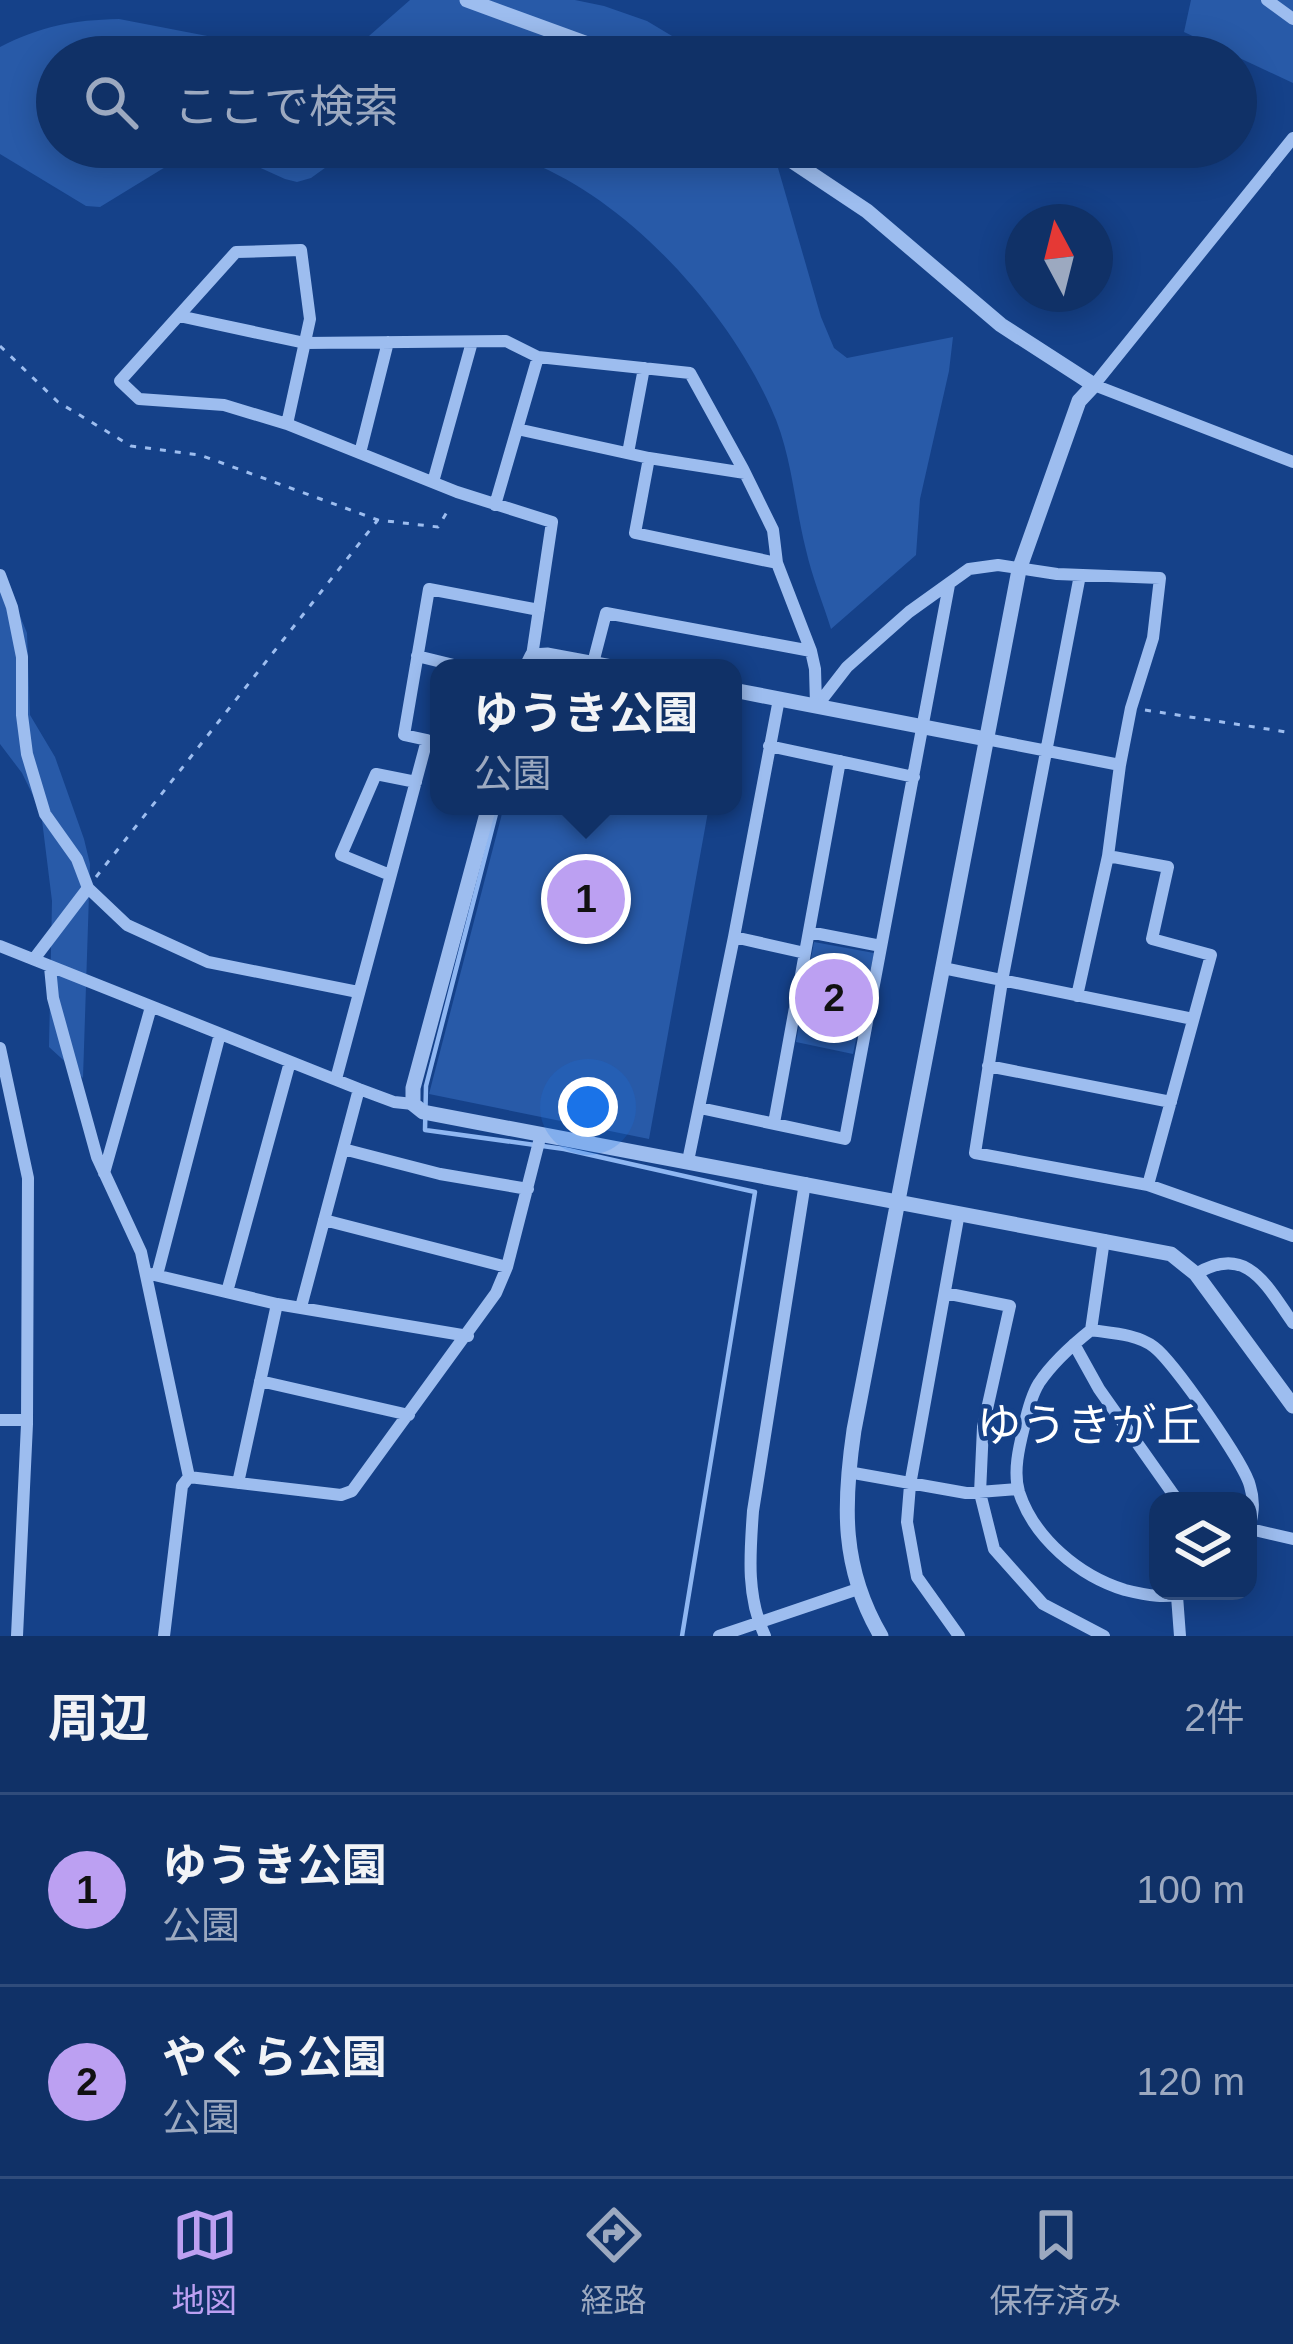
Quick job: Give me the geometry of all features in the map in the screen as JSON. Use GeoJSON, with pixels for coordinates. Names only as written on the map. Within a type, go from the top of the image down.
{"type":"FeatureCollection","features":[{"type":"Feature","properties":{"kind":"street"},"geometry":{"type":"LineString","coordinates":[[467,0],[566,36]]}},
{"type":"Feature","properties":{"kind":"street"},"geometry":{"type":"LineString","coordinates":[[1267,0],[1293,19]]}},
{"type":"Feature","properties":{"kind":"street"},"geometry":{"type":"LineString","coordinates":[[881,1636],[858,1589],[847,1534],[848,1472],[1019,570],[1079,401],[1293,138]]}},
{"type":"Feature","properties":{"kind":"street"},"geometry":{"type":"LineString","coordinates":[[802,168],[867,211],[1000,326],[1094,385],[1293,462]]}},
{"type":"Feature","properties":{"kind":"street"},"geometry":{"type":"LineString","coordinates":[[287,424],[310,319],[301,250],[236,252],[120,381],[139,399],[224,405],[287,424],[457,492],[552,522],[530,659]]}},
{"type":"Feature","properties":{"kind":"street"},"geometry":{"type":"LineString","coordinates":[[179,316],[305,343],[506,341],[538,357],[690,373],[773,530],[777,563],[811,651],[816,706]]}},
{"type":"Feature","properties":{"kind":"street"},"geometry":{"type":"LineString","coordinates":[[360,453],[388,342]]}},
{"type":"Feature","properties":{"kind":"street"},"geometry":{"type":"LineString","coordinates":[[433,482],[472,342]]}},
{"type":"Feature","properties":{"kind":"street"},"geometry":{"type":"LineString","coordinates":[[495,505],[538,357]]}},
{"type":"Feature","properties":{"kind":"street"},"geometry":{"type":"LineString","coordinates":[[628,453],[644,368]]}},
{"type":"Feature","properties":{"kind":"street"},"geometry":{"type":"LineString","coordinates":[[517,429],[745,473]]}},
{"type":"Feature","properties":{"kind":"street"},"geometry":{"type":"LineString","coordinates":[[649,458],[635,533],[777,563]]}},
{"type":"Feature","properties":{"kind":"street"},"geometry":{"type":"LineString","coordinates":[[816,706],[847,667],[909,612],[969,569],[998,566],[1160,578],[1153,638],[1131,708],[1108,856],[1077,996]]}},
{"type":"Feature","properties":{"kind":"street"},"geometry":{"type":"LineString","coordinates":[[0,575],[22,657],[27,754],[45,814],[77,859],[88,888],[128,926],[208,962],[358,992]]}},
{"type":"Feature","properties":{"kind":"street"},"geometry":{"type":"LineString","coordinates":[[1080,575],[1001,981],[975,1153],[1148,1185],[1293,1236]]}},
{"type":"Feature","properties":{"kind":"street"},"geometry":{"type":"LineString","coordinates":[[700,1108],[845,1139],[949,584]]}},
{"type":"Feature","properties":{"kind":"street"},"geometry":{"type":"LineString","coordinates":[[430,741],[404,735],[429,589],[539,610]]}},
{"type":"Feature","properties":{"kind":"street"},"geometry":{"type":"LineString","coordinates":[[594,659],[605,613],[811,651]]}},
{"type":"Feature","properties":{"kind":"street"},"geometry":{"type":"LineString","coordinates":[[537,659],[548,655],[570,659]]}},
{"type":"Feature","properties":{"kind":"street"},"geometry":{"type":"LineString","coordinates":[[417,656],[430,659]]}},
{"type":"Feature","properties":{"kind":"street"},"geometry":{"type":"LineString","coordinates":[[742,692],[1120,765]]}},
{"type":"Feature","properties":{"kind":"street"},"geometry":{"type":"LineString","coordinates":[[688,1161],[779,699]]}},
{"type":"Feature","properties":{"kind":"street"},"geometry":{"type":"LineString","coordinates":[[769,746],[914,777]]}},
{"type":"Feature","properties":{"kind":"street"},"geometry":{"type":"LineString","coordinates":[[336,1079],[416,782],[430,749]]}},
{"type":"Feature","properties":{"kind":"street"},"geometry":{"type":"LineString","coordinates":[[774,1123],[840,761]]}},
{"type":"Feature","properties":{"kind":"street"},"geometry":{"type":"LineString","coordinates":[[390,875],[341,855],[376,774],[416,782]]}},
{"type":"Feature","properties":{"kind":"street"},"geometry":{"type":"LineString","coordinates":[[413,1104],[413,1088],[487,815]]}},
{"type":"Feature","properties":{"kind":"street"},"geometry":{"type":"LineString","coordinates":[[1108,856],[1168,867],[1152,939],[1210,955],[1148,1185]]}},
{"type":"Feature","properties":{"kind":"street"},"geometry":{"type":"LineString","coordinates":[[34,959],[88,888]]}},
{"type":"Feature","properties":{"kind":"street"},"geometry":{"type":"LineString","coordinates":[[809,932],[881,946]]}},
{"type":"Feature","properties":{"kind":"street"},"geometry":{"type":"LineString","coordinates":[[734,937],[805,952]]}},
{"type":"Feature","properties":{"kind":"street"},"geometry":{"type":"LineString","coordinates":[[0,946],[359,1089],[413,1104],[423,1112],[1171,1254],[1196,1274],[1293,1406]]}},
{"type":"Feature","properties":{"kind":"street"},"geometry":{"type":"LineString","coordinates":[[50,967],[53,998],[104,1176],[152,1274],[189,1477],[182,1486],[164,1636]]}},
{"type":"Feature","properties":{"kind":"street"},"geometry":{"type":"LineString","coordinates":[[944,968],[1193,1019]]}},
{"type":"Feature","properties":{"kind":"street"},"geometry":{"type":"LineString","coordinates":[[104,1176],[151,1006]]}},
{"type":"Feature","properties":{"kind":"street"},"geometry":{"type":"LineString","coordinates":[[152,1274],[220,1034]]}},
{"type":"Feature","properties":{"kind":"street"},"geometry":{"type":"LineString","coordinates":[[0,1048],[28,1178],[27,1420],[16,1636]]}},
{"type":"Feature","properties":{"kind":"street"},"geometry":{"type":"LineString","coordinates":[[227,1292],[290,1062]]}},
{"type":"Feature","properties":{"kind":"street"},"geometry":{"type":"LineString","coordinates":[[988,1066],[1171,1102]]}},
{"type":"Feature","properties":{"kind":"street"},"geometry":{"type":"LineString","coordinates":[[301,1307],[359,1089]]}},
{"type":"Feature","properties":{"kind":"street"},"geometry":{"type":"LineString","coordinates":[[189,1477],[341,1495],[352,1491],[496,1293],[541,1134]]}},
{"type":"Feature","properties":{"kind":"street"},"geometry":{"type":"LineString","coordinates":[[343,1149],[440,1174],[528,1189]]}},
{"type":"Feature","properties":{"kind":"street"},"geometry":{"type":"LineString","coordinates":[[762,1630],[748,1566],[753,1511],[805,1183]]}},
{"type":"Feature","properties":{"kind":"street"},"geometry":{"type":"LineString","coordinates":[[959,1213],[907,1522],[917,1577],[959,1636]]}},
{"type":"Feature","properties":{"kind":"street"},"geometry":{"type":"LineString","coordinates":[[324,1220],[507,1267]]}},
{"type":"Feature","properties":{"kind":"street"},"geometry":{"type":"LineString","coordinates":[[1103,1240],[1090,1330],[1053,1363],[1036,1389],[1017,1453],[1018,1489],[1038,1530],[1070,1561],[1104,1583],[1149,1594]]}},
{"type":"Feature","properties":{"kind":"street"},"geometry":{"type":"LineString","coordinates":[[1196,1274],[1223,1262],[1243,1265],[1256,1274],[1293,1323]]}},
{"type":"Feature","properties":{"kind":"street"},"geometry":{"type":"LineString","coordinates":[[152,1274],[278,1304],[468,1336]]}},
{"type":"Feature","properties":{"kind":"street"},"geometry":{"type":"LineString","coordinates":[[945,1293],[1010,1306],[983,1427],[980,1493],[994,1549],[1042,1604],[1103,1636]]}},
{"type":"Feature","properties":{"kind":"street"},"geometry":{"type":"LineString","coordinates":[[238,1483],[278,1304]]}},
{"type":"Feature","properties":{"kind":"street"},"geometry":{"type":"LineString","coordinates":[[1090,1330],[1153,1346],[1232,1450],[1252,1492]]}},
{"type":"Feature","properties":{"kind":"street"},"geometry":{"type":"LineString","coordinates":[[1074,1343],[1099,1389],[1172,1492]]}},
{"type":"Feature","properties":{"kind":"street"},"geometry":{"type":"LineString","coordinates":[[260,1381],[410,1415]]}},
{"type":"Feature","properties":{"kind":"street"},"geometry":{"type":"LineString","coordinates":[[0,1420],[27,1420]]}},
{"type":"Feature","properties":{"kind":"street"},"geometry":{"type":"LineString","coordinates":[[848,1472],[980,1493],[1018,1489]]}},
{"type":"Feature","properties":{"kind":"street"},"geometry":{"type":"LineString","coordinates":[[1257,1532],[1293,1539]]}},
{"type":"Feature","properties":{"kind":"street"},"geometry":{"type":"LineString","coordinates":[[718,1636],[762,1630],[858,1589]]}},
{"type":"Feature","properties":{"kind":"street"},"geometry":{"type":"LineString","coordinates":[[1180,1636],[1183,1600]]}},
{"type":"Feature","properties":{"kind":"path"},"geometry":{"type":"LineString","coordinates":[[0,346],[58,402],[131,446],[200,455],[378,520],[438,527],[457,492]]}},
{"type":"Feature","properties":{"kind":"path"},"geometry":{"type":"LineString","coordinates":[[88,888],[378,520]]}},
{"type":"Feature","properties":{"kind":"path"},"geometry":{"type":"LineString","coordinates":[[1131,708],[1293,734]]}},
{"type":"Feature","properties":{"kind":"shaded area"},"geometry":{"type":"Polygon","coordinates":[[[410,0],[575,0],[647,21],[672,36],[369,36],[410,0]]]}},
{"type":"Feature","properties":{"kind":"shaded area"},"geometry":{"type":"Polygon","coordinates":[[[1191,0],[1293,0],[1293,83],[1257,66],[1257,36],[1184,32],[1191,0]]]}},
{"type":"Feature","properties":{"kind":"shaded area"},"geometry":{"type":"Polygon","coordinates":[[[119,19],[207,36],[36,36],[36,168],[164,168],[100,207],[86,206],[0,154],[0,47],[29,34],[119,19]]]}},
{"type":"Feature","properties":{"kind":"shaded area"},"geometry":{"type":"Polygon","coordinates":[[[261,168],[325,168],[297,182],[261,168]]]}},
{"type":"Feature","properties":{"kind":"shaded area"},"geometry":{"type":"Polygon","coordinates":[[[542,168],[778,168],[834,348],[847,358],[953,337],[920,499],[916,555],[831,629],[808,560],[778,425],[753,372],[703,299],[672,264],[640,232],[569,181],[542,168]]]}},
{"type":"Feature","properties":{"kind":"shaded area"},"geometry":{"type":"Polygon","coordinates":[[[0,576],[27,633],[30,715],[55,757],[90,864],[83,1078],[49,1047],[52,901],[41,812],[22,773],[0,744],[0,576]]]}},
{"type":"Feature","properties":{"kind":"shaded area"},"geometry":{"type":"Polygon","coordinates":[[[502,815],[707,815],[649,1139],[429,1094],[502,815]]]}},
{"type":"Feature","properties":{"kind":"shaded area"},"geometry":{"type":"Polygon","coordinates":[[[814,942],[874,953],[853,1054],[796,1042],[814,942]]]}},
{"type":"Feature","properties":{"kind":"waterway"},"geometry":{"type":"LineString","coordinates":[[496,815],[426,1086],[425,1130],[564,1149],[755,1192],[682,1636]]}},
{"type":"Feature","properties":{"kind":"place","name":"ゆうき公園"},"geometry":{"type":"Point","coordinates":[586,899]}},
{"type":"Feature","properties":{"kind":"place","name":"やぐら公園"},"geometry":{"type":"Point","coordinates":[834,998]}},
{"type":"Feature","properties":{"kind":"district","name":"ゆうきが丘"},"geometry":{"type":"Point","coordinates":[1089,1425]}}]}
